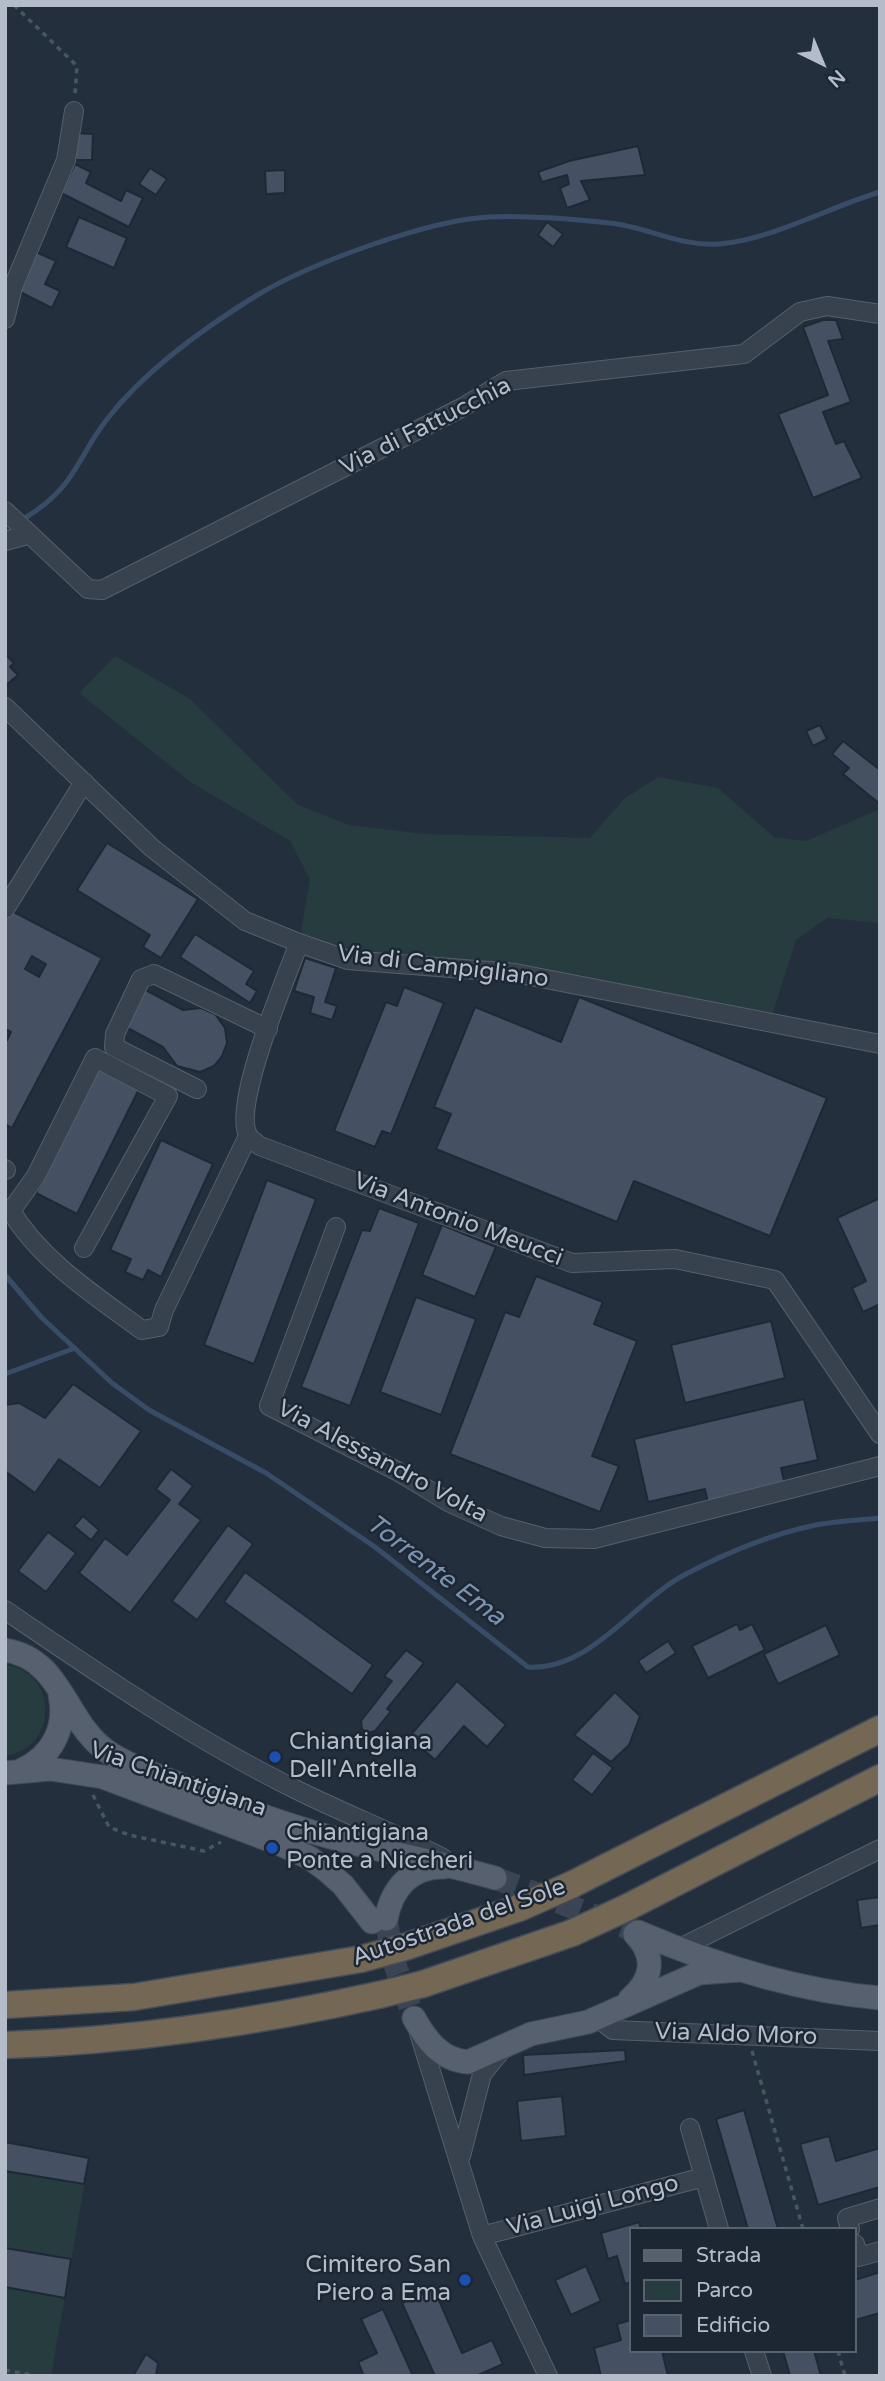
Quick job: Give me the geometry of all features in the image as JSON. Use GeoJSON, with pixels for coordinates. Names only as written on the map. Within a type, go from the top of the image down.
{"type":"FeatureCollection","features":[{"type":"Feature","properties":{"kind":"highway","name":"Autostrada del Sole"},"geometry":{"type":"LineString","coordinates":[[5,2004],[134,1997],[361,1959],[405,1947],[519,1908],[571,1885],[880,1729]]}},
{"type":"Feature","properties":{"kind":"highway","name":"Autostrada del Sole"},"geometry":{"type":"LineString","coordinates":[[5,2045],[171,2033],[270,2019],[423,1984],[572,1933],[880,1777]]}},
{"type":"Feature","properties":{"kind":"main road","name":"Via Chiantigiana"},"geometry":{"type":"LineString","coordinates":[[5,1650],[26,1655],[46,1670],[62,1691],[87,1735],[111,1754],[210,1797],[315,1832],[495,1878]]}},
{"type":"Feature","properties":{"kind":"main road","name":"Via Chiantigiana"},"geometry":{"type":"LineString","coordinates":[[12,1772],[47,1752],[59,1731],[62,1703],[56,1685],[46,1670]]}},
{"type":"Feature","properties":{"kind":"main road","name":"Via Chiantigiana"},"geometry":{"type":"LineString","coordinates":[[12,1772],[61,1770],[103,1777],[280,1844],[310,1858],[326,1870],[379,1921],[408,1878],[428,1867],[457,1867]]}},
{"type":"Feature","properties":{"kind":"main road"},"geometry":{"type":"LineString","coordinates":[[611,2013],[643,1987],[651,1968],[646,1948],[637,1933],[741,1970],[801,1986],[880,1998]]}},
{"type":"Feature","properties":{"kind":"main road"},"geometry":{"type":"LineString","coordinates":[[414,2018],[433,2046],[458,2061],[476,2060],[531,2034],[571,2027],[611,2013],[699,1973],[741,1970]]}},
{"type":"Feature","properties":{"kind":"street"},"geometry":{"type":"LineString","coordinates":[[5,319],[13,287],[66,160],[74,111]]}},
{"type":"Feature","properties":{"kind":"street","name":"Via di Fattucchia"},"geometry":{"type":"LineString","coordinates":[[5,511],[27,535],[40,542],[88,589],[102,590],[463,407],[506,381],[744,354],[800,312],[827,306],[880,314]]}},
{"type":"Feature","properties":{"kind":"street"},"geometry":{"type":"LineString","coordinates":[[5,541],[27,535]]}},
{"type":"Feature","properties":{"kind":"street","name":"Via di Campigliano"},"geometry":{"type":"LineString","coordinates":[[5,707],[152,848],[245,922],[299,943],[348,960],[514,973],[880,1044]]}},
{"type":"Feature","properties":{"kind":"street"},"geometry":{"type":"LineString","coordinates":[[5,909],[84,782]]}},
{"type":"Feature","properties":{"kind":"street"},"geometry":{"type":"LineString","coordinates":[[84,1248],[168,1096],[95,1058],[36,1176],[12,1211],[26,1236],[86,1288],[142,1330],[159,1328],[164,1310],[248,1136],[244,1117],[249,1083],[299,943]]}},
{"type":"Feature","properties":{"kind":"street"},"geometry":{"type":"LineString","coordinates":[[197,1089],[114,1047],[115,1034],[141,979],[155,974],[268,1029]]}},
{"type":"Feature","properties":{"kind":"street","name":"Via Antonio Meucci"},"geometry":{"type":"LineString","coordinates":[[248,1136],[260,1146],[572,1263],[675,1259],[775,1280],[880,1434]]}},
{"type":"Feature","properties":{"kind":"street","name":"Via Alessandro Volta"},"geometry":{"type":"LineString","coordinates":[[336,1227],[269,1406],[397,1471],[450,1503],[489,1520],[545,1538],[594,1539],[880,1466]]}},
{"type":"Feature","properties":{"kind":"street"},"geometry":{"type":"LineString","coordinates":[[5,1610],[86,1665],[236,1757],[297,1791],[429,1851],[457,1867]]}},
{"type":"Feature","properties":{"kind":"street"},"geometry":{"type":"LineString","coordinates":[[46,1670],[63,1661],[86,1665]]}},
{"type":"Feature","properties":{"kind":"street"},"geometry":{"type":"LineString","coordinates":[[680,1948],[880,1849]]}},
{"type":"Feature","properties":{"kind":"street","name":"Via Aldo Moro"},"geometry":{"type":"LineString","coordinates":[[611,2013],[604,2023],[613,2031],[880,2041]]}},
{"type":"Feature","properties":{"kind":"street"},"geometry":{"type":"LineString","coordinates":[[414,2018],[482,2236],[548,2376]]}},
{"type":"Feature","properties":{"kind":"street"},"geometry":{"type":"LineString","coordinates":[[461,2167],[464,2136],[482,2074],[509,2043]]}},
{"type":"Feature","properties":{"kind":"street","name":"Via Luigi Longo"},"geometry":{"type":"LineString","coordinates":[[690,2128],[718,2227]]}},
{"type":"Feature","properties":{"kind":"street","name":"Via Luigi Longo"},"geometry":{"type":"LineString","coordinates":[[482,2236],[704,2177]]}},
{"type":"Feature","properties":{"kind":"street"},"geometry":{"type":"LineString","coordinates":[[849,2227],[847,2218],[880,2208]]}},
{"type":"Feature","properties":{"kind":"street"},"geometry":{"type":"LineString","coordinates":[[857,2250],[859,2257],[880,2251]]}},
{"type":"Feature","properties":{"kind":"street"},"geometry":{"type":"LineString","coordinates":[[755,2353],[762,2376]]}},
{"type":"Feature","properties":{"kind":"path"},"geometry":{"type":"LineString","coordinates":[[13,5],[77,66],[74,111]]}},
{"type":"Feature","properties":{"kind":"path"},"geometry":{"type":"LineString","coordinates":[[90,1788],[109,1827],[204,1851],[221,1842]]}},
{"type":"Feature","properties":{"kind":"path"},"geometry":{"type":"LineString","coordinates":[[748,2036],[802,2227]]}},
{"type":"Feature","properties":{"kind":"path"},"geometry":{"type":"LineString","coordinates":[[839,2353],[845,2376]]}},
{"type":"Feature","properties":{"kind":"path"},"geometry":{"type":"LineString","coordinates":[[5,2370],[37,2376]]}},
{"type":"Feature","properties":{"kind":"green space"},"geometry":{"type":"Polygon","coordinates":[[[115,656],[190,699],[298,805],[349,825],[424,834],[590,838],[624,799],[658,777],[718,788],[774,837],[806,841],[880,809],[880,923],[827,918],[796,940],[770,1022],[515,973],[348,960],[299,943],[310,879],[290,841],[192,783],[79,693],[115,656]]]}},
{"type":"Feature","properties":{"kind":"green space"},"geometry":{"type":"Polygon","coordinates":[[[5,1665],[23,1671],[35,1681],[43,1695],[46,1710],[43,1726],[35,1739],[23,1750],[5,1756],[5,1665]]]}},
{"type":"Feature","properties":{"kind":"green space"},"geometry":{"type":"Polygon","coordinates":[[[5,2142],[89,2158],[51,2376],[5,2376],[5,2142]]]}},
{"type":"Feature","properties":{"kind":"building"},"geometry":{"type":"Polygon","coordinates":[[[75,133],[93,134],[92,160],[74,160],[75,133]]]}},
{"type":"Feature","properties":{"kind":"building"},"geometry":{"type":"Polygon","coordinates":[[[638,146],[645,175],[581,181],[590,200],[567,208],[560,188],[569,184],[567,175],[542,182],[538,172],[569,161],[638,146]]]}},
{"type":"Feature","properties":{"kind":"building"},"geometry":{"type":"Polygon","coordinates":[[[75,164],[91,172],[86,183],[121,201],[126,190],[143,198],[129,227],[61,193],[75,164]]]}},
{"type":"Feature","properties":{"kind":"building"},"geometry":{"type":"Polygon","coordinates":[[[150,168],[167,179],[156,195],[139,184],[150,168]]]}},
{"type":"Feature","properties":{"kind":"building"},"geometry":{"type":"Polygon","coordinates":[[[285,170],[285,193],[266,194],[265,171],[285,170]]]}},
{"type":"Feature","properties":{"kind":"building"},"geometry":{"type":"Polygon","coordinates":[[[79,217],[127,238],[114,268],[66,247],[79,217]]]}},
{"type":"Feature","properties":{"kind":"building"},"geometry":{"type":"Polygon","coordinates":[[[547,222],[563,234],[553,247],[538,235],[547,222]]]}},
{"type":"Feature","properties":{"kind":"building"},"geometry":{"type":"Polygon","coordinates":[[[36,252],[56,261],[45,284],[60,291],[52,308],[18,291],[36,252]]]}},
{"type":"Feature","properties":{"kind":"building"},"geometry":{"type":"Polygon","coordinates":[[[823,320],[836,320],[843,339],[828,341],[851,402],[823,412],[836,444],[844,441],[862,478],[813,498],[778,414],[828,395],[803,327],[823,320]]]}},
{"type":"Feature","properties":{"kind":"building"},"geometry":{"type":"Polygon","coordinates":[[[5,654],[14,663],[10,667],[18,675],[5,686],[5,654]]]}},
{"type":"Feature","properties":{"kind":"building"},"geometry":{"type":"Polygon","coordinates":[[[820,725],[827,739],[813,746],[806,731],[820,725]]]}},
{"type":"Feature","properties":{"kind":"building"},"geometry":{"type":"Polygon","coordinates":[[[843,741],[880,770],[880,804],[843,774],[849,768],[832,754],[843,741]]]}},
{"type":"Feature","properties":{"kind":"building"},"geometry":{"type":"Polygon","coordinates":[[[107,843],[198,899],[161,958],[143,947],[150,935],[77,890],[107,843]]]}},
{"type":"Feature","properties":{"kind":"building"},"geometry":{"type":"Polygon","coordinates":[[[8,909],[102,958],[12,1128],[5,1124],[5,1044],[11,1032],[5,1029],[5,914],[8,909]],[[32,956],[25,969],[39,977],[46,964],[32,956]]]}},
{"type":"Feature","properties":{"kind":"building"},"geometry":{"type":"Polygon","coordinates":[[[195,934],[254,971],[246,984],[257,991],[250,1003],[180,957],[195,934]]]}},
{"type":"Feature","properties":{"kind":"building"},"geometry":{"type":"Polygon","coordinates":[[[305,958],[336,968],[325,1002],[337,1006],[332,1020],[310,1013],[314,997],[294,991],[305,958]]]}},
{"type":"Feature","properties":{"kind":"building"},"geometry":{"type":"Polygon","coordinates":[[[404,987],[444,1003],[391,1134],[382,1131],[375,1147],[334,1131],[386,1002],[397,1006],[404,987]]]}},
{"type":"Feature","properties":{"kind":"building"},"geometry":{"type":"Polygon","coordinates":[[[142,988],[183,1010],[201,1008],[215,1014],[225,1028],[227,1043],[214,1066],[200,1072],[177,1066],[163,1047],[122,1025],[142,988]]]}},
{"type":"Feature","properties":{"kind":"building"},"geometry":{"type":"Polygon","coordinates":[[[579,997],[827,1098],[770,1236],[634,1181],[617,1222],[436,1149],[451,1114],[434,1107],[475,1007],[561,1042],[579,997]]]}},
{"type":"Feature","properties":{"kind":"building"},"geometry":{"type":"Polygon","coordinates":[[[98,1067],[140,1087],[77,1214],[36,1193],[98,1067]]]}},
{"type":"Feature","properties":{"kind":"building"},"geometry":{"type":"Polygon","coordinates":[[[161,1140],[213,1164],[161,1277],[148,1270],[143,1280],[125,1272],[131,1259],[110,1250],[161,1140]]]}},
{"type":"Feature","properties":{"kind":"building"},"geometry":{"type":"Polygon","coordinates":[[[267,1180],[316,1199],[254,1364],[204,1345],[267,1180]]]}},
{"type":"Feature","properties":{"kind":"building"},"geometry":{"type":"Polygon","coordinates":[[[880,1198],[880,1308],[878,1305],[863,1312],[852,1288],[866,1281],[837,1218],[880,1198]]]}},
{"type":"Feature","properties":{"kind":"building"},"geometry":{"type":"Polygon","coordinates":[[[379,1208],[419,1223],[350,1406],[301,1387],[362,1230],[370,1231],[379,1208]]]}},
{"type":"Feature","properties":{"kind":"building"},"geometry":{"type":"Polygon","coordinates":[[[442,1225],[496,1247],[475,1297],[422,1275],[442,1225]]]}},
{"type":"Feature","properties":{"kind":"building"},"geometry":{"type":"Polygon","coordinates":[[[536,1276],[603,1302],[594,1324],[637,1341],[592,1456],[619,1466],[600,1512],[450,1454],[505,1312],[519,1317],[536,1276]]]}},
{"type":"Feature","properties":{"kind":"building"},"geometry":{"type":"Polygon","coordinates":[[[416,1297],[476,1319],[441,1415],[380,1392],[416,1297]]]}},
{"type":"Feature","properties":{"kind":"building"},"geometry":{"type":"Polygon","coordinates":[[[771,1321],[785,1378],[685,1403],[671,1345],[771,1321]]]}},
{"type":"Feature","properties":{"kind":"building"},"geometry":{"type":"Polygon","coordinates":[[[73,1384],[141,1431],[100,1488],[59,1459],[35,1493],[5,1471],[5,1405],[19,1403],[45,1418],[73,1384]]]}},
{"type":"Feature","properties":{"kind":"building"},"geometry":{"type":"Polygon","coordinates":[[[804,1399],[818,1460],[781,1468],[785,1485],[708,1503],[705,1489],[648,1502],[634,1439],[804,1399]]]}},
{"type":"Feature","properties":{"kind":"building"},"geometry":{"type":"Polygon","coordinates":[[[171,1469],[193,1486],[179,1504],[201,1520],[130,1613],[79,1573],[105,1538],[127,1555],[170,1500],[156,1489],[171,1469]]]}},
{"type":"Feature","properties":{"kind":"building"},"geometry":{"type":"Polygon","coordinates":[[[83,1516],[99,1530],[91,1540],[74,1526],[83,1516]]]}},
{"type":"Feature","properties":{"kind":"building"},"geometry":{"type":"Polygon","coordinates":[[[228,1525],[253,1544],[197,1620],[172,1601],[228,1525]]]}},
{"type":"Feature","properties":{"kind":"building"},"geometry":{"type":"Polygon","coordinates":[[[48,1532],[76,1553],[46,1592],[18,1571],[48,1532]]]}},
{"type":"Feature","properties":{"kind":"building"},"geometry":{"type":"Polygon","coordinates":[[[245,1572],[373,1665],[352,1694],[224,1602],[245,1572]]]}},
{"type":"Feature","properties":{"kind":"building"},"geometry":{"type":"Polygon","coordinates":[[[737,1624],[740,1630],[752,1624],[765,1650],[708,1678],[692,1646],[737,1624]]]}},
{"type":"Feature","properties":{"kind":"building"},"geometry":{"type":"Polygon","coordinates":[[[826,1625],[840,1655],[778,1684],[764,1654],[826,1625]]]}},
{"type":"Feature","properties":{"kind":"building"},"geometry":{"type":"Polygon","coordinates":[[[668,1641],[676,1653],[646,1673],[638,1661],[668,1641]]]}},
{"type":"Feature","properties":{"kind":"building"},"geometry":{"type":"Polygon","coordinates":[[[406,1650],[424,1663],[387,1709],[391,1711],[375,1731],[368,1733],[362,1729],[361,1721],[392,1681],[384,1676],[406,1650]]]}},
{"type":"Feature","properties":{"kind":"building"},"geometry":{"type":"Polygon","coordinates":[[[457,1681],[506,1725],[487,1747],[464,1726],[435,1760],[409,1737],[457,1681]]]}},
{"type":"Feature","properties":{"kind":"building"},"geometry":{"type":"Polygon","coordinates":[[[615,1692],[640,1716],[629,1745],[611,1762],[574,1735],[615,1692]]]}},
{"type":"Feature","properties":{"kind":"building"},"geometry":{"type":"Polygon","coordinates":[[[593,1753],[613,1768],[592,1795],[572,1780],[593,1753]]]}},
{"type":"Feature","properties":{"kind":"building"},"geometry":{"type":"Polygon","coordinates":[[[880,1897],[880,1925],[861,1928],[857,1900],[880,1897]]]}},
{"type":"Feature","properties":{"kind":"building"},"geometry":{"type":"Polygon","coordinates":[[[625,2050],[626,2061],[524,2075],[523,2055],[625,2050]]]}},
{"type":"Feature","properties":{"kind":"building"},"geometry":{"type":"Polygon","coordinates":[[[562,2096],[566,2136],[521,2141],[517,2101],[562,2096]]]}},
{"type":"Feature","properties":{"kind":"building"},"geometry":{"type":"Polygon","coordinates":[[[744,2110],[777,2227],[747,2227],[716,2119],[744,2110]]]}},
{"type":"Feature","properties":{"kind":"building"},"geometry":{"type":"Polygon","coordinates":[[[829,2136],[836,2161],[880,2148],[880,2187],[818,2205],[800,2144],[829,2136]]]}},
{"type":"Feature","properties":{"kind":"building"},"geometry":{"type":"Polygon","coordinates":[[[5,2142],[89,2158],[84,2184],[5,2171],[5,2142]]]}},
{"type":"Feature","properties":{"kind":"building"},"geometry":{"type":"Polygon","coordinates":[[[639,2222],[640,2227],[630,2227],[630,2282],[625,2284],[617,2256],[608,2259],[601,2233],[639,2222]]]}},
{"type":"Feature","properties":{"kind":"building"},"geometry":{"type":"Polygon","coordinates":[[[5,2248],[71,2259],[65,2298],[5,2287],[5,2248]]]}},
{"type":"Feature","properties":{"kind":"building"},"geometry":{"type":"Polygon","coordinates":[[[586,2266],[601,2301],[571,2315],[555,2280],[586,2266]]]}},
{"type":"Feature","properties":{"kind":"building"},"geometry":{"type":"Polygon","coordinates":[[[880,2272],[880,2313],[857,2319],[857,2279],[880,2272]]]}},
{"type":"Feature","properties":{"kind":"building"},"geometry":{"type":"Polygon","coordinates":[[[434,2289],[462,2353],[492,2340],[503,2364],[476,2376],[435,2376],[402,2303],[434,2289]]]}},
{"type":"Feature","properties":{"kind":"building"},"geometry":{"type":"Polygon","coordinates":[[[383,2309],[413,2376],[364,2376],[358,2362],[377,2353],[361,2319],[383,2309]]]}},
{"type":"Feature","properties":{"kind":"building"},"geometry":{"type":"Polygon","coordinates":[[[630,2320],[630,2353],[662,2353],[668,2376],[601,2376],[594,2348],[621,2340],[617,2324],[630,2320]]]}},
{"type":"Feature","properties":{"kind":"building"},"geometry":{"type":"Polygon","coordinates":[[[784,2353],[815,2353],[821,2376],[790,2376],[784,2353]]]}},
{"type":"Feature","properties":{"kind":"building"},"geometry":{"type":"Polygon","coordinates":[[[146,2354],[158,2363],[156,2376],[133,2376],[146,2354]]]}},
{"type":"Feature","properties":{"kind":"waterway"},"geometry":{"type":"LineString","coordinates":[[25,518],[55,495],[74,472],[108,418],[159,365],[218,320],[259,294],[339,257],[435,226],[489,217],[534,217],[610,223],[691,243],[719,244],[779,230],[880,192]]}},
{"type":"Feature","properties":{"kind":"waterway","name":"Torrente Ema"},"geometry":{"type":"LineString","coordinates":[[5,1275],[41,1317],[112,1383],[149,1410],[266,1473],[375,1547],[528,1667],[551,1665],[572,1658],[611,1632],[667,1586],[733,1552],[799,1529],[831,1522],[880,1518]]}},
{"type":"Feature","properties":{"kind":"waterway"},"geometry":{"type":"LineString","coordinates":[[5,1374],[75,1348]]}},
{"type":"Feature","properties":{"kind":"tunnel"},"geometry":{"type":"LineString","coordinates":[[495,1878],[638,1932]]}},
{"type":"Feature","properties":{"kind":"tunnel"},"geometry":{"type":"LineString","coordinates":[[386,1919],[393,1959],[414,2018]]}},
{"type":"Feature","properties":{"kind":"place","name":"Chiantigiana Dell'Antella"},"geometry":{"type":"Point","coordinates":[275,1757]}},
{"type":"Feature","properties":{"kind":"place","name":"Chiantigiana Ponte a Niccheri"},"geometry":{"type":"Point","coordinates":[272,1848]}},
{"type":"Feature","properties":{"kind":"place","name":"Cimitero San Piero a Ema"},"geometry":{"type":"Point","coordinates":[465,2280]}}]}
